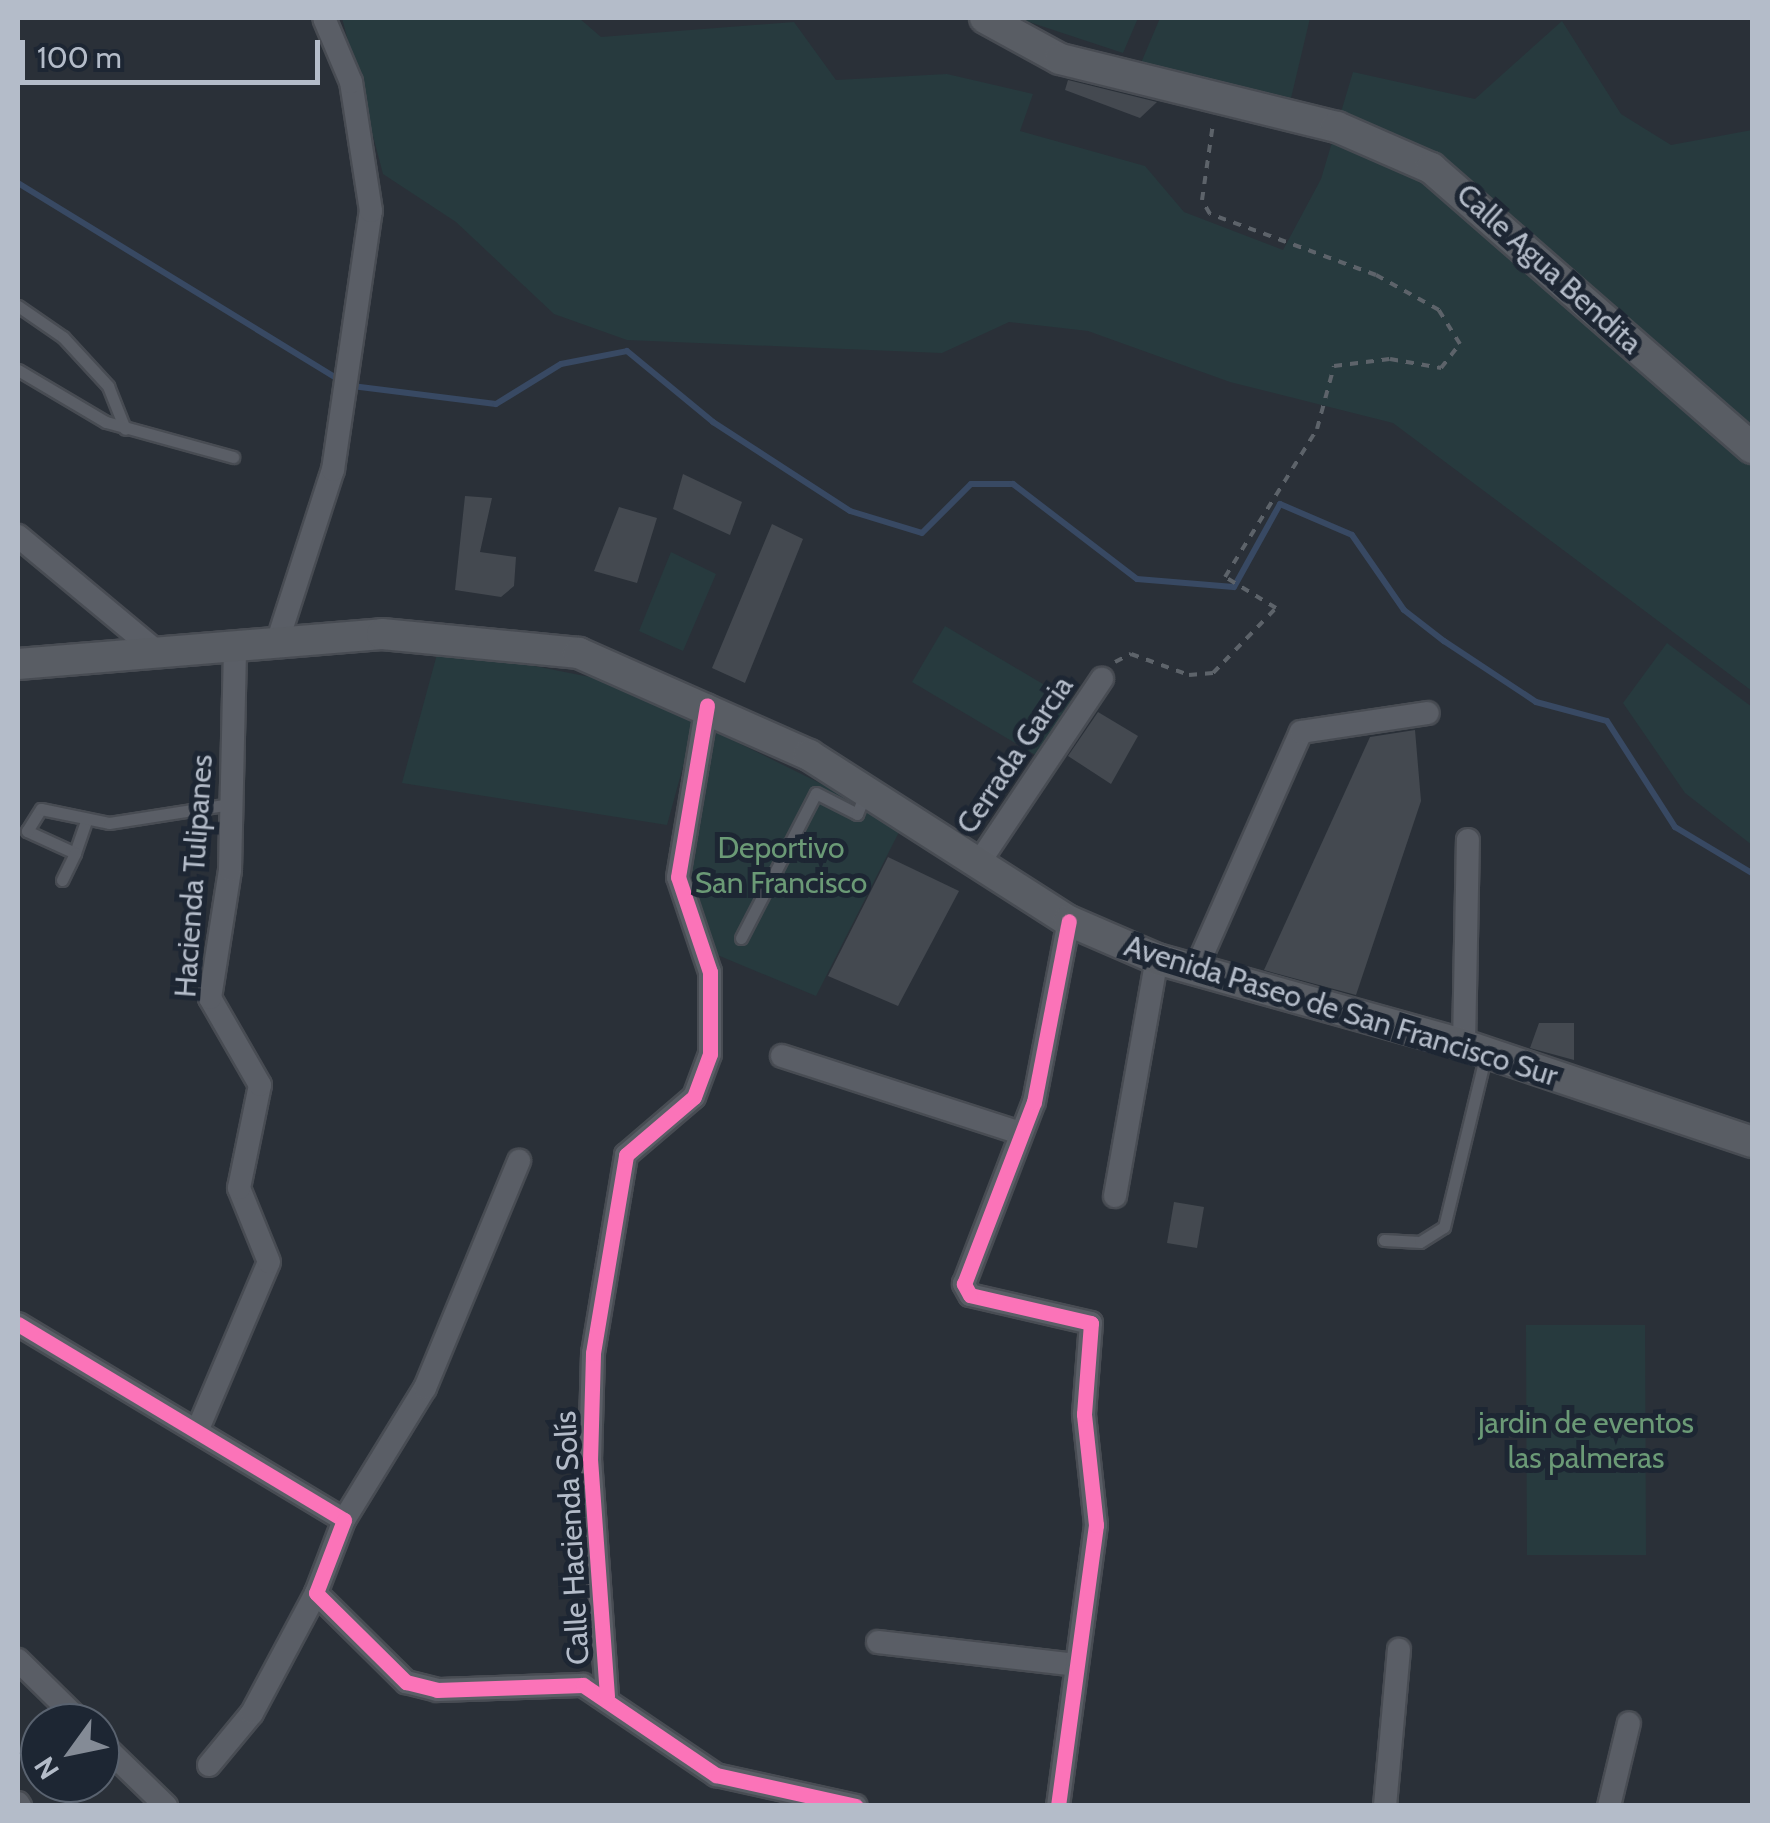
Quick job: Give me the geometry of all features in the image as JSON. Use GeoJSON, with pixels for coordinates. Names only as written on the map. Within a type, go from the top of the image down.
{"type":"FeatureCollection","features":[{"type":"Feature","properties":{"kind":"main road","name":"Calle Agua Bendita"},"geometry":{"type":"LineString","coordinates":[[984,18],[1060,59],[1337,126],[1431,168],[1752,448]]}},
{"type":"Feature","properties":{"kind":"main road","name":"Avenida Paseo de San Francisco Sur"},"geometry":{"type":"LineString","coordinates":[[18,664],[276,646],[382,634],[517,640],[636,673],[707,705],[868,789],[1069,921],[1158,959],[1475,1048],[1752,1142]]}},
{"type":"Feature","properties":{"kind":"street"},"geometry":{"type":"LineString","coordinates":[[276,646],[332,470],[371,211],[351,82],[324,18]]}},
{"type":"Feature","properties":{"kind":"street"},"geometry":{"type":"LineString","coordinates":[[18,536],[157,652]]}},
{"type":"Feature","properties":{"kind":"street","name":"Hacienda Tulipanes"},"geometry":{"type":"LineString","coordinates":[[198,1429],[269,1262],[239,1188],[260,1086],[210,998],[231,804],[235,649]]}},
{"type":"Feature","properties":{"kind":"street","name":"Cerrada Garcia"},"geometry":{"type":"LineString","coordinates":[[978,864],[1102,679]]}},
{"type":"Feature","properties":{"kind":"street","name":"Calle Hacienda Solís"},"geometry":{"type":"LineString","coordinates":[[608,1696],[590,1461],[594,1353],[626,1155],[694,1097],[710,1054],[710,972],[678,876],[707,705]]}},
{"type":"Feature","properties":{"kind":"street"},"geometry":{"type":"LineString","coordinates":[[1195,971],[1300,732],[1428,713]]}},
{"type":"Feature","properties":{"kind":"street"},"geometry":{"type":"LineString","coordinates":[[1468,840],[1475,1048]]}},
{"type":"Feature","properties":{"kind":"street"},"geometry":{"type":"LineString","coordinates":[[1058,1806],[1096,1525],[1084,1414],[1091,1323],[970,1295],[964,1284],[1020,1133],[1069,921]]}},
{"type":"Feature","properties":{"kind":"street"},"geometry":{"type":"LineString","coordinates":[[1115,1196],[1158,959]]}},
{"type":"Feature","properties":{"kind":"street"},"geometry":{"type":"LineString","coordinates":[[782,1056],[1020,1133]]}},
{"type":"Feature","properties":{"kind":"street"},"geometry":{"type":"LineString","coordinates":[[209,1765],[252,1713],[316,1593],[344,1520],[425,1388],[519,1161]]}},
{"type":"Feature","properties":{"kind":"street"},"geometry":{"type":"LineString","coordinates":[[18,1324],[344,1520]]}},
{"type":"Feature","properties":{"kind":"street"},"geometry":{"type":"LineString","coordinates":[[316,1593],[406,1682],[437,1690],[554,1680],[608,1696],[716,1775],[856,1806]]}},
{"type":"Feature","properties":{"kind":"street"},"geometry":{"type":"LineString","coordinates":[[878,1642],[1076,1665]]}},
{"type":"Feature","properties":{"kind":"street"},"geometry":{"type":"LineString","coordinates":[[1385,1806],[1399,1650]]}},
{"type":"Feature","properties":{"kind":"street"},"geometry":{"type":"LineString","coordinates":[[18,1660],[62,1703]]}},
{"type":"Feature","properties":{"kind":"street"},"geometry":{"type":"LineString","coordinates":[[1610,1806],[1630,1722]]}},
{"type":"Feature","properties":{"kind":"street"},"geometry":{"type":"LineString","coordinates":[[120,1761],[166,1806]]}},
{"type":"Feature","properties":{"kind":"lane"},"geometry":{"type":"LineString","coordinates":[[18,306],[96,374],[125,428]]}},
{"type":"Feature","properties":{"kind":"lane"},"geometry":{"type":"LineString","coordinates":[[18,370],[125,428],[233,457]]}},
{"type":"Feature","properties":{"kind":"lane"},"geometry":{"type":"LineString","coordinates":[[741,938],[816,793],[856,814],[868,789]]}},
{"type":"Feature","properties":{"kind":"lane"},"geometry":{"type":"LineString","coordinates":[[74,853],[27,830],[40,810],[86,821],[145,822],[231,804]]}},
{"type":"Feature","properties":{"kind":"lane"},"geometry":{"type":"LineString","coordinates":[[62,880],[86,821]]}},
{"type":"Feature","properties":{"kind":"lane"},"geometry":{"type":"LineString","coordinates":[[1384,1240],[1420,1242],[1444,1227],[1475,1048]]}},
{"type":"Feature","properties":{"kind":"path"},"geometry":{"type":"LineString","coordinates":[[1102,679],[1131,654],[1189,675],[1214,673],[1276,608],[1225,577],[1317,429],[1334,366],[1390,359],[1441,368],[1460,344],[1439,310],[1376,275],[1210,214],[1202,200],[1215,114]]}},
{"type":"Feature","properties":{"kind":"green space"},"geometry":{"type":"Polygon","coordinates":[[[342,18],[579,18],[601,37],[794,22],[836,80],[947,74],[1033,94],[1020,131],[1145,166],[1184,212],[1283,250],[1321,179],[1353,72],[1475,99],[1562,21],[1621,114],[1671,145],[1752,130],[1752,691],[1393,423],[1230,382],[1088,331],[1009,322],[942,353],[627,340],[554,314],[456,222],[383,174],[342,18]]]}},
{"type":"Feature","properties":{"kind":"green space"},"geometry":{"type":"Polygon","coordinates":[[[1017,18],[1138,18],[1123,53],[1017,18]]]}},
{"type":"Feature","properties":{"kind":"green space"},"geometry":{"type":"Polygon","coordinates":[[[1160,18],[1310,18],[1291,98],[1141,63],[1160,18]]]}},
{"type":"Feature","properties":{"kind":"green space"},"geometry":{"type":"Polygon","coordinates":[[[671,552],[716,574],[683,651],[639,631],[671,552]]]}},
{"type":"Feature","properties":{"kind":"green space"},"geometry":{"type":"Polygon","coordinates":[[[945,626],[1075,703],[1042,759],[912,682],[945,626]]]}},
{"type":"Feature","properties":{"kind":"green space"},"geometry":{"type":"Polygon","coordinates":[[[1667,643],[1752,707],[1752,845],[1685,793],[1623,703],[1667,643]]]}},
{"type":"Feature","properties":{"kind":"green space"},"geometry":{"type":"Polygon","coordinates":[[[439,647],[605,680],[697,715],[667,825],[402,783],[439,647]]]}},
{"type":"Feature","properties":{"kind":"green space","name":"Deportivo San Francisco"},"geometry":{"type":"Polygon","coordinates":[[[714,731],[903,824],[816,996],[715,954],[687,872],[714,731]]]}},
{"type":"Feature","properties":{"kind":"green space","name":"jardin de eventos las palmeras"},"geometry":{"type":"Polygon","coordinates":[[[1526,1325],[1645,1325],[1646,1555],[1527,1555],[1526,1325]]]}},
{"type":"Feature","properties":{"kind":"building"},"geometry":{"type":"Polygon","coordinates":[[[1068,80],[1157,102],[1140,118],[1065,90],[1068,80]]]}},
{"type":"Feature","properties":{"kind":"building"},"geometry":{"type":"Polygon","coordinates":[[[683,474],[742,502],[730,535],[673,509],[683,474]]]}},
{"type":"Feature","properties":{"kind":"building"},"geometry":{"type":"Polygon","coordinates":[[[465,496],[492,498],[480,552],[516,557],[514,586],[501,597],[455,590],[465,496]]]}},
{"type":"Feature","properties":{"kind":"building"},"geometry":{"type":"Polygon","coordinates":[[[619,507],[657,518],[637,583],[594,571],[619,507]]]}},
{"type":"Feature","properties":{"kind":"building"},"geometry":{"type":"Polygon","coordinates":[[[772,524],[803,539],[745,683],[712,668],[772,524]]]}},
{"type":"Feature","properties":{"kind":"building"},"geometry":{"type":"Polygon","coordinates":[[[1098,712],[1138,736],[1111,784],[1068,756],[1098,712]]]}},
{"type":"Feature","properties":{"kind":"building"},"geometry":{"type":"Polygon","coordinates":[[[1415,730],[1421,801],[1356,995],[1264,970],[1370,737],[1415,730]]]}},
{"type":"Feature","properties":{"kind":"building"},"geometry":{"type":"Polygon","coordinates":[[[888,857],[959,891],[898,1006],[828,976],[888,857]]]}},
{"type":"Feature","properties":{"kind":"building"},"geometry":{"type":"Polygon","coordinates":[[[1539,1023],[1574,1023],[1574,1060],[1530,1048],[1539,1023]]]}},
{"type":"Feature","properties":{"kind":"building"},"geometry":{"type":"Polygon","coordinates":[[[1174,1202],[1204,1207],[1197,1248],[1167,1243],[1174,1202]]]}},
{"type":"Feature","properties":{"kind":"waterway"},"geometry":{"type":"LineString","coordinates":[[18,183],[341,381]]}},
{"type":"Feature","properties":{"kind":"waterway"},"geometry":{"type":"LineString","coordinates":[[352,386],[496,404],[561,364],[627,351],[713,422],[850,511],[922,533],[971,484],[1013,484],[1137,579],[1234,587],[1280,504],[1352,535],[1404,610],[1444,641],[1536,702],[1607,721],[1675,827],[1752,873]]}},
{"type":"Feature","properties":{"kind":"cycle path"},"geometry":{"type":"LineString","coordinates":[[607,1696],[590,1461],[593,1353],[626,1155],[694,1097],[710,1054],[710,972],[678,877],[707,705]]}},
{"type":"Feature","properties":{"kind":"cycle path"},"geometry":{"type":"LineString","coordinates":[[1058,1806],[1096,1525],[1084,1414],[1091,1323],[970,1295],[964,1284],[1034,1102],[1069,921]]}},
{"type":"Feature","properties":{"kind":"cycle path"},"geometry":{"type":"LineString","coordinates":[[18,1324],[344,1520],[316,1593],[406,1682],[437,1690],[583,1685],[716,1775],[856,1806]]}}]}
